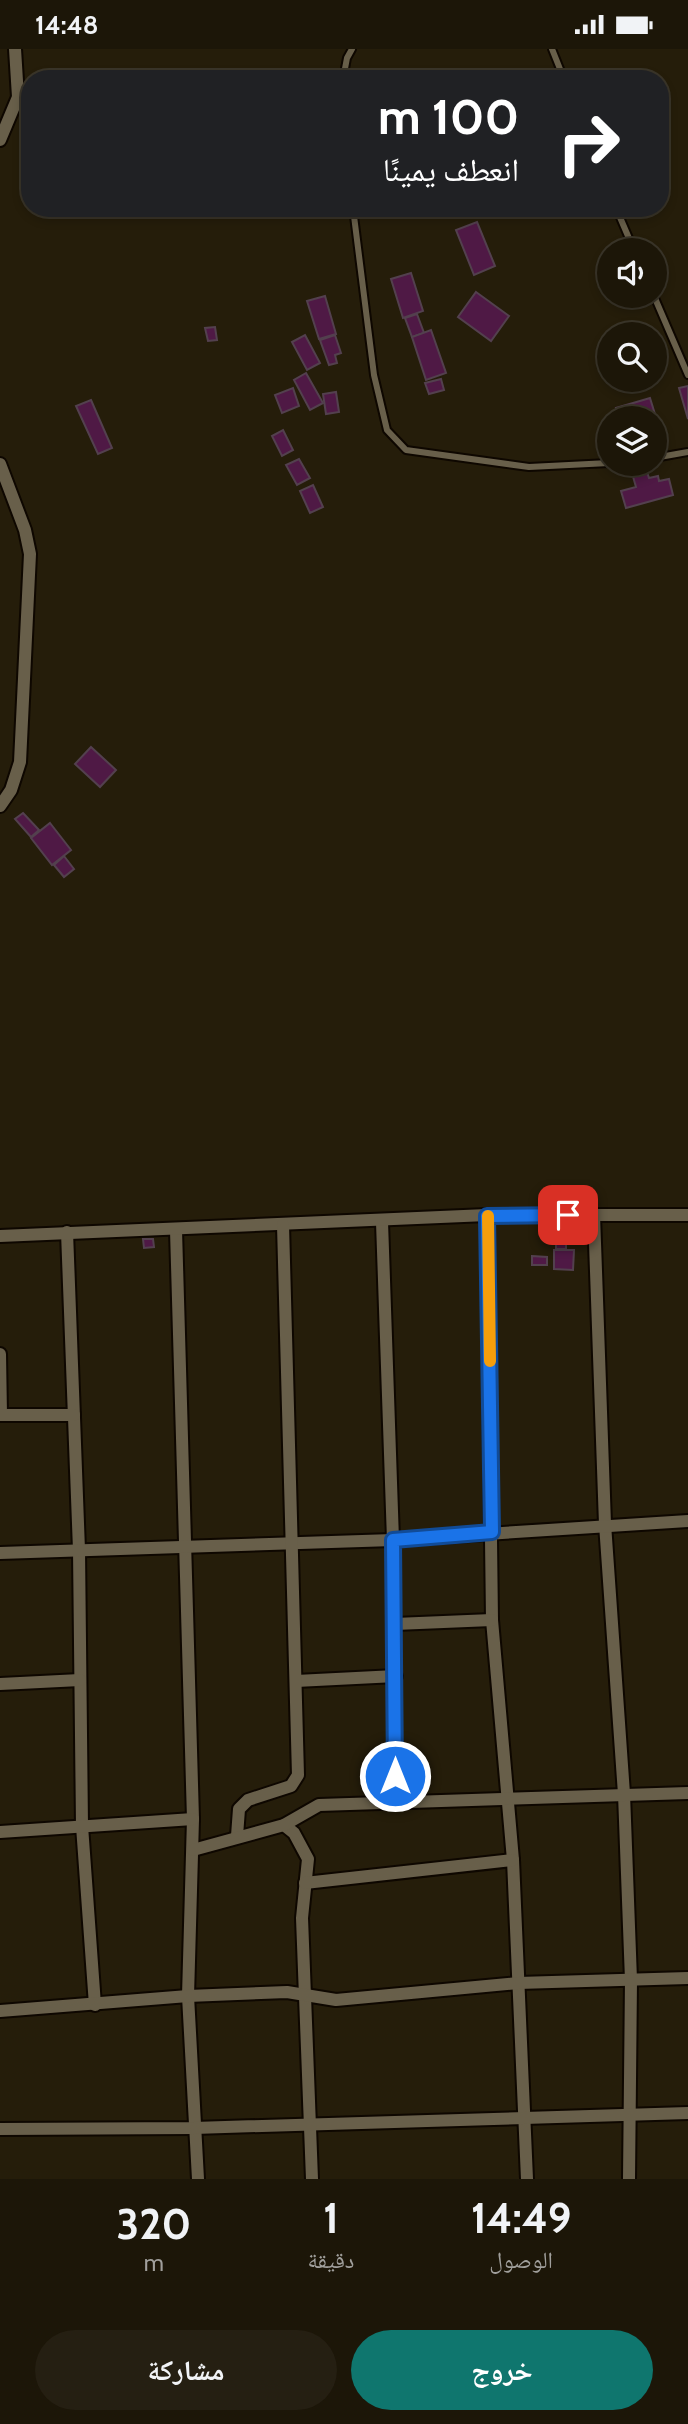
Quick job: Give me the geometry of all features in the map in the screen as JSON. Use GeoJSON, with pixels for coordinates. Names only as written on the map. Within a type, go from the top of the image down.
{"type":"FeatureCollection","features":[{"type":"Feature","properties":{"kind":"street"},"geometry":{"type":"LineString","coordinates":[[0,140],[18,97],[15,49]]}},
{"type":"Feature","properties":{"kind":"street"},"geometry":{"type":"LineString","coordinates":[[0,464],[25,530],[30,554],[20,762],[11,790],[0,806]]}},
{"type":"Feature","properties":{"kind":"street"},"geometry":{"type":"LineString","coordinates":[[594,1215],[605,1524],[624,1794],[631,1980],[629,2179]]}},
{"type":"Feature","properties":{"kind":"street"},"geometry":{"type":"LineString","coordinates":[[0,1236],[487,1216],[688,1215]]}},
{"type":"Feature","properties":{"kind":"street"},"geometry":{"type":"LineString","coordinates":[[487,1216],[492,1620],[513,1860],[527,2179]]}},
{"type":"Feature","properties":{"kind":"street"},"geometry":{"type":"LineString","coordinates":[[382,1222],[395,1624],[395,1801]]}},
{"type":"Feature","properties":{"kind":"street"},"geometry":{"type":"LineString","coordinates":[[237,1836],[239,1809],[248,1800],[291,1786],[297,1780],[283,1225]]}},
{"type":"Feature","properties":{"kind":"street"},"geometry":{"type":"LineString","coordinates":[[176,1230],[193,1819],[188,1996],[198,2179]]}},
{"type":"Feature","properties":{"kind":"street"},"geometry":{"type":"LineString","coordinates":[[67,1232],[79,1550],[82,1826],[95,2005]]}},
{"type":"Feature","properties":{"kind":"street"},"geometry":{"type":"LineString","coordinates":[[0,1354],[1,1415],[74,1415]]}},
{"type":"Feature","properties":{"kind":"street"},"geometry":{"type":"LineString","coordinates":[[0,1553],[393,1540],[605,1524],[688,1521]]}},
{"type":"Feature","properties":{"kind":"street"},"geometry":{"type":"LineString","coordinates":[[395,1624],[492,1620]]}},
{"type":"Feature","properties":{"kind":"street"},"geometry":{"type":"LineString","coordinates":[[296,1681],[396,1676]]}},
{"type":"Feature","properties":{"kind":"street"},"geometry":{"type":"LineString","coordinates":[[0,1684],[80,1680]]}},
{"type":"Feature","properties":{"kind":"street"},"geometry":{"type":"LineString","coordinates":[[193,1850],[284,1825],[319,1805],[688,1793]]}},
{"type":"Feature","properties":{"kind":"street"},"geometry":{"type":"LineString","coordinates":[[0,1832],[193,1819]]}},
{"type":"Feature","properties":{"kind":"street"},"geometry":{"type":"LineString","coordinates":[[284,1825],[293,1833],[308,1859],[305,1883],[304,1994],[312,2179]]}},
{"type":"Feature","properties":{"kind":"street"},"geometry":{"type":"LineString","coordinates":[[305,1883],[513,1860]]}},
{"type":"Feature","properties":{"kind":"street"},"geometry":{"type":"LineString","coordinates":[[0,2011],[188,1996],[286,1992],[335,2000],[518,1983],[688,1978]]}},
{"type":"Feature","properties":{"kind":"street"},"geometry":{"type":"LineString","coordinates":[[0,2129],[194,2128],[688,2113]]}},
{"type":"Feature","properties":{"kind":"lane"},"geometry":{"type":"LineString","coordinates":[[345,70],[352,49]]}},
{"type":"Feature","properties":{"kind":"lane"},"geometry":{"type":"LineString","coordinates":[[552,49],[560,70]]}},
{"type":"Feature","properties":{"kind":"lane"},"geometry":{"type":"LineString","coordinates":[[354,217],[374,375],[387,430],[396,442],[406,450],[529,467],[597,464]]}},
{"type":"Feature","properties":{"kind":"lane"},"geometry":{"type":"LineString","coordinates":[[620,217],[629,238]]}},
{"type":"Feature","properties":{"kind":"lane"},"geometry":{"type":"LineString","coordinates":[[659,308],[688,375]]}},
{"type":"Feature","properties":{"kind":"lane"},"geometry":{"type":"LineString","coordinates":[[667,456],[688,452]]}},
{"type":"Feature","properties":{"kind":"building"},"geometry":{"type":"Polygon","coordinates":[[[477,222],[495,266],[474,275],[456,230],[477,222]]]}},
{"type":"Feature","properties":{"kind":"building"},"geometry":{"type":"Polygon","coordinates":[[[411,273],[423,311],[403,318],[391,279],[411,273]]]}},
{"type":"Feature","properties":{"kind":"building"},"geometry":{"type":"Polygon","coordinates":[[[476,292],[509,316],[491,341],[458,317],[476,292]]]}},
{"type":"Feature","properties":{"kind":"building"},"geometry":{"type":"Polygon","coordinates":[[[325,296],[336,334],[319,339],[307,301],[325,296]]]}},
{"type":"Feature","properties":{"kind":"building"},"geometry":{"type":"Polygon","coordinates":[[[417,314],[424,333],[412,337],[405,318],[417,314]]]}},
{"type":"Feature","properties":{"kind":"building"},"geometry":{"type":"Polygon","coordinates":[[[215,327],[217,340],[208,341],[205,328],[215,327]]]}},
{"type":"Feature","properties":{"kind":"building"},"geometry":{"type":"Polygon","coordinates":[[[431,330],[446,373],[426,380],[412,337],[431,330]]]}},
{"type":"Feature","properties":{"kind":"building"},"geometry":{"type":"Polygon","coordinates":[[[305,335],[320,363],[307,370],[292,342],[305,335]]]}},
{"type":"Feature","properties":{"kind":"building"},"geometry":{"type":"Polygon","coordinates":[[[335,335],[341,353],[335,355],[337,363],[329,365],[320,340],[335,335]]]}},
{"type":"Feature","properties":{"kind":"building"},"geometry":{"type":"Polygon","coordinates":[[[306,373],[323,403],[310,410],[294,380],[306,373]]]}},
{"type":"Feature","properties":{"kind":"building"},"geometry":{"type":"Polygon","coordinates":[[[441,379],[444,390],[429,394],[425,383],[441,379]]]}},
{"type":"Feature","properties":{"kind":"building"},"geometry":{"type":"Polygon","coordinates":[[[688,386],[688,419],[679,388],[688,386]]]}},
{"type":"Feature","properties":{"kind":"building"},"geometry":{"type":"Polygon","coordinates":[[[293,388],[299,406],[282,413],[275,395],[293,388]]]}},
{"type":"Feature","properties":{"kind":"building"},"geometry":{"type":"Polygon","coordinates":[[[336,392],[339,412],[326,414],[323,394],[336,392]]]}},
{"type":"Feature","properties":{"kind":"building"},"geometry":{"type":"Polygon","coordinates":[[[650,398],[652,406],[623,406],[650,398]]]}},
{"type":"Feature","properties":{"kind":"building"},"geometry":{"type":"Polygon","coordinates":[[[91,400],[112,448],[98,454],[76,406],[91,400]]]}},
{"type":"Feature","properties":{"kind":"building"},"geometry":{"type":"Polygon","coordinates":[[[283,430],[293,450],[282,456],[272,436],[283,430]]]}},
{"type":"Feature","properties":{"kind":"building"},"geometry":{"type":"Polygon","coordinates":[[[299,459],[310,478],[297,485],[286,465],[299,459]]]}},
{"type":"Feature","properties":{"kind":"building"},"geometry":{"type":"Polygon","coordinates":[[[633,476],[658,476],[659,481],[669,479],[673,495],[626,508],[621,491],[636,487],[633,476]]]}},
{"type":"Feature","properties":{"kind":"building"},"geometry":{"type":"Polygon","coordinates":[[[313,485],[323,507],[310,513],[300,491],[313,485]]]}},
{"type":"Feature","properties":{"kind":"building"},"geometry":{"type":"Polygon","coordinates":[[[91,747],[116,770],[100,787],[75,764],[91,747]]]}},
{"type":"Feature","properties":{"kind":"building"},"geometry":{"type":"Polygon","coordinates":[[[23,813],[39,830],[31,837],[15,819],[23,813]]]}},
{"type":"Feature","properties":{"kind":"building"},"geometry":{"type":"Polygon","coordinates":[[[50,823],[71,850],[52,865],[31,838],[50,823]]]}},
{"type":"Feature","properties":{"kind":"building"},"geometry":{"type":"Polygon","coordinates":[[[64,856],[74,869],[64,877],[54,865],[64,856]]]}},
{"type":"Feature","properties":{"kind":"building"},"geometry":{"type":"Polygon","coordinates":[[[143,1239],[153,1239],[154,1247],[144,1248],[143,1239]]]}},
{"type":"Feature","properties":{"kind":"building"},"geometry":{"type":"Polygon","coordinates":[[[556,1240],[566,1240],[566,1249],[556,1249],[556,1240]]]}},
{"type":"Feature","properties":{"kind":"building"},"geometry":{"type":"Polygon","coordinates":[[[554,1250],[574,1250],[573,1270],[554,1269],[554,1250]]]}},
{"type":"Feature","properties":{"kind":"building"},"geometry":{"type":"Polygon","coordinates":[[[532,1256],[547,1257],[547,1265],[532,1265],[532,1256]]]}},
{"type":"Feature","properties":{"kind":"slow traffic"},"geometry":{"type":"LineString","coordinates":[[488,1216],[490,1361]]}},
{"type":"Feature","properties":{"kind":"route"},"geometry":{"type":"LineString","coordinates":[[395,1776],[393,1540],[492,1532],[487,1216],[568,1215]]}}]}
